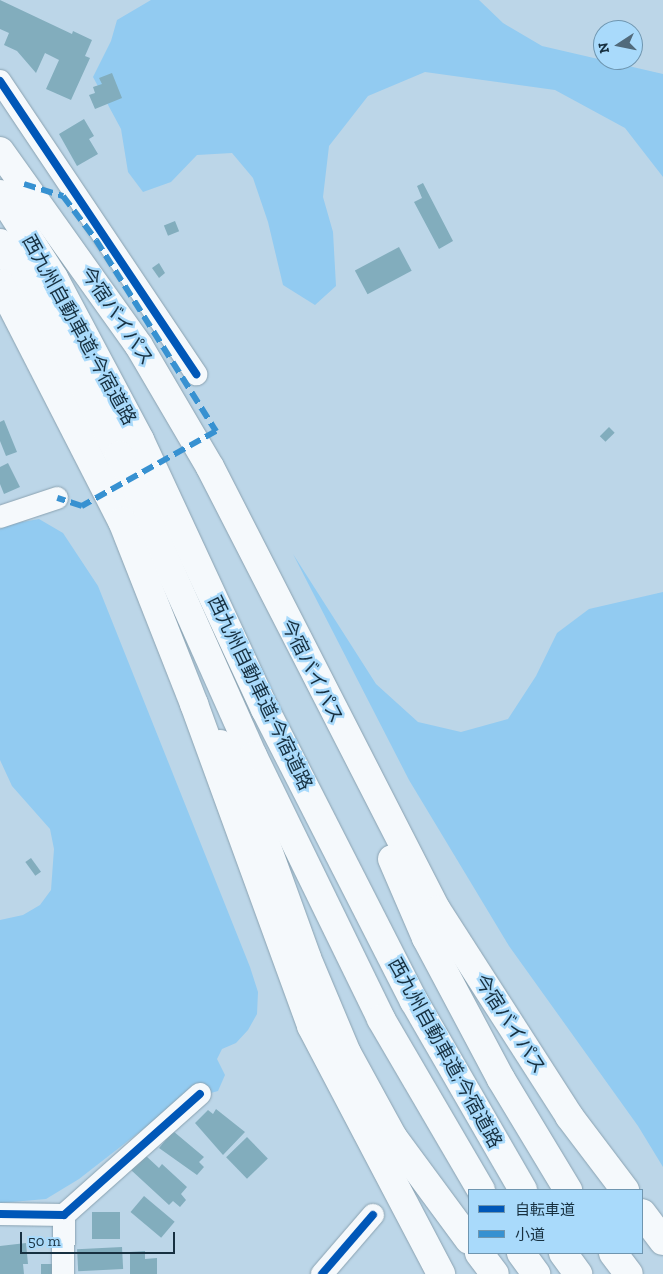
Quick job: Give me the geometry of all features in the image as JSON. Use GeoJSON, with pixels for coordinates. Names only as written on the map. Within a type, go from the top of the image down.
{"type":"FeatureCollection","features":[{"type":"Feature","properties":{"kind":"highway","name":"今宿バイパス"},"geometry":{"type":"LineString","coordinates":[[0,151],[139,346],[210,467],[307,662],[437,910],[569,1116],[624,1189]]}},
{"type":"Feature","properties":{"kind":"highway","name":"西九州自動車道;今宿道路"},"geometry":{"type":"LineString","coordinates":[[0,194],[54,278],[140,440],[279,736],[414,1001],[522,1189]]}},
{"type":"Feature","properties":{"kind":"highway","name":"西九州自動車道;今宿道路"},"geometry":{"type":"LineString","coordinates":[[0,243],[35,298],[119,455],[253,756],[380,1019],[480,1189]]}},
{"type":"Feature","properties":{"kind":"highway"},"geometry":{"type":"LineString","coordinates":[[0,283],[122,521],[194,704],[311,1026],[441,1274]]}},
{"type":"Feature","properties":{"kind":"highway"},"geometry":{"type":"LineString","coordinates":[[307,662],[426,938],[501,1079],[567,1189]]}},
{"type":"Feature","properties":{"kind":"highway"},"geometry":{"type":"LineString","coordinates":[[194,704],[242,778],[307,958],[348,1053],[393,1137],[468,1239]]}},
{"type":"Feature","properties":{"kind":"highway"},"geometry":{"type":"LineString","coordinates":[[643,1214],[663,1241]]}},
{"type":"Feature","properties":{"kind":"highway"},"geometry":{"type":"LineString","coordinates":[[480,1254],[495,1274]]}},
{"type":"Feature","properties":{"kind":"highway"},"geometry":{"type":"LineString","coordinates":[[522,1254],[536,1274]]}},
{"type":"Feature","properties":{"kind":"highway"},"geometry":{"type":"LineString","coordinates":[[564,1254],[578,1274]]}},
{"type":"Feature","properties":{"kind":"highway"},"geometry":{"type":"LineString","coordinates":[[614,1254],[629,1274]]}},
{"type":"Feature","properties":{"kind":"street"},"geometry":{"type":"LineString","coordinates":[[0,81],[196,374]]}},
{"type":"Feature","properties":{"kind":"street"},"geometry":{"type":"LineString","coordinates":[[0,517],[57,498]]}},
{"type":"Feature","properties":{"kind":"street"},"geometry":{"type":"LineString","coordinates":[[0,1214],[64,1215],[200,1094]]}},
{"type":"Feature","properties":{"kind":"street"},"geometry":{"type":"LineString","coordinates":[[63,1274],[64,1215]]}},
{"type":"Feature","properties":{"kind":"street"},"geometry":{"type":"LineString","coordinates":[[322,1274],[372,1215]]}},
{"type":"Feature","properties":{"kind":"shaded area"},"geometry":{"type":"Polygon","coordinates":[[[151,0],[479,0],[503,23],[542,46],[593,58],[593,70],[643,69],[663,74],[663,177],[625,128],[555,90],[425,72],[368,96],[329,146],[323,197],[333,232],[336,286],[315,305],[283,285],[268,222],[253,178],[232,153],[197,155],[171,182],[143,192],[128,172],[121,129],[93,77],[111,41],[117,20],[151,0]]]}},
{"type":"Feature","properties":{"kind":"shaded area"},"geometry":{"type":"Polygon","coordinates":[[[39,519],[63,533],[98,586],[250,967],[258,992],[257,1014],[248,1030],[236,1043],[222,1049],[217,1059],[225,1075],[218,1091],[178,1102],[79,1179],[46,1199],[0,1203],[0,920],[23,915],[40,905],[51,890],[54,849],[50,829],[12,786],[0,760],[0,526],[39,519]]]}},
{"type":"Feature","properties":{"kind":"shaded area"},"geometry":{"type":"Polygon","coordinates":[[[293,554],[376,684],[418,722],[461,732],[508,719],[536,676],[557,633],[589,609],[663,592],[663,1167],[638,1126],[509,946],[409,780],[293,554]]]}},
{"type":"Feature","properties":{"kind":"building"},"geometry":{"type":"Polygon","coordinates":[[[0,0],[72,34],[73,31],[92,40],[85,56],[90,58],[71,100],[46,89],[59,60],[45,53],[36,73],[17,51],[4,45],[9,33],[0,29],[0,0]]]}},
{"type":"Feature","properties":{"kind":"building"},"geometry":{"type":"Polygon","coordinates":[[[112,73],[122,98],[95,109],[89,95],[95,93],[93,87],[102,84],[99,78],[112,73]]]}},
{"type":"Feature","properties":{"kind":"building"},"geometry":{"type":"Polygon","coordinates":[[[84,119],[94,136],[89,139],[98,154],[77,166],[59,134],[84,119]]]}},
{"type":"Feature","properties":{"kind":"building"},"geometry":{"type":"Polygon","coordinates":[[[423,183],[453,241],[439,249],[414,202],[422,198],[417,186],[423,183]]]}},
{"type":"Feature","properties":{"kind":"building"},"geometry":{"type":"Polygon","coordinates":[[[175,221],[179,231],[168,236],[164,225],[175,221]]]}},
{"type":"Feature","properties":{"kind":"building"},"geometry":{"type":"Polygon","coordinates":[[[399,247],[412,271],[368,294],[355,270],[399,247]]]}},
{"type":"Feature","properties":{"kind":"building"},"geometry":{"type":"Polygon","coordinates":[[[159,263],[165,273],[159,278],[152,268],[159,263]]]}},
{"type":"Feature","properties":{"kind":"building"},"geometry":{"type":"Polygon","coordinates":[[[4,420],[17,452],[6,456],[0,441],[0,422],[4,420]]]}},
{"type":"Feature","properties":{"kind":"building"},"geometry":{"type":"Polygon","coordinates":[[[609,427],[615,433],[605,442],[600,436],[609,427]]]}},
{"type":"Feature","properties":{"kind":"building"},"geometry":{"type":"Polygon","coordinates":[[[8,463],[20,487],[4,494],[0,484],[0,467],[8,463]]]}},
{"type":"Feature","properties":{"kind":"building"},"geometry":{"type":"Polygon","coordinates":[[[31,858],[41,872],[35,876],[25,862],[31,858]]]}},
{"type":"Feature","properties":{"kind":"building"},"geometry":{"type":"Polygon","coordinates":[[[216,1109],[245,1132],[223,1155],[195,1123],[208,1110],[213,1114],[216,1109]]]}},
{"type":"Feature","properties":{"kind":"building"},"geometry":{"type":"Polygon","coordinates":[[[173,1131],[204,1157],[199,1162],[204,1167],[197,1175],[159,1148],[173,1131]]]}},
{"type":"Feature","properties":{"kind":"building"},"geometry":{"type":"Polygon","coordinates":[[[247,1137],[268,1159],[247,1179],[226,1157],[247,1137]]]}},
{"type":"Feature","properties":{"kind":"building"},"geometry":{"type":"Polygon","coordinates":[[[145,1155],[159,1168],[162,1164],[187,1187],[181,1194],[186,1200],[180,1207],[173,1201],[169,1205],[131,1170],[145,1155]]]}},
{"type":"Feature","properties":{"kind":"building"},"geometry":{"type":"Polygon","coordinates":[[[144,1196],[175,1222],[161,1238],[131,1212],[144,1196]]]}},
{"type":"Feature","properties":{"kind":"building"},"geometry":{"type":"Polygon","coordinates":[[[92,1212],[120,1212],[120,1239],[92,1239],[92,1212]]]}},
{"type":"Feature","properties":{"kind":"building"},"geometry":{"type":"Polygon","coordinates":[[[26,1243],[28,1264],[23,1264],[24,1274],[0,1274],[0,1246],[26,1243]]]}},
{"type":"Feature","properties":{"kind":"building"},"geometry":{"type":"Polygon","coordinates":[[[122,1247],[123,1269],[78,1271],[77,1249],[122,1247]]]}},
{"type":"Feature","properties":{"kind":"building"},"geometry":{"type":"Polygon","coordinates":[[[145,1251],[145,1259],[157,1258],[157,1274],[130,1274],[130,1252],[145,1251]]]}},
{"type":"Feature","properties":{"kind":"building"},"geometry":{"type":"Polygon","coordinates":[[[41,1264],[56,1264],[56,1274],[41,1274],[41,1264]]]}},
{"type":"Feature","properties":{"kind":"marked path"},"geometry":{"type":"LineString","coordinates":[[24,184],[63,196],[96,240],[216,431],[82,506],[57,498]]}},
{"type":"Feature","properties":{"kind":"cycle path"},"geometry":{"type":"LineString","coordinates":[[0,81],[196,374]]}},
{"type":"Feature","properties":{"kind":"cycle path"},"geometry":{"type":"LineString","coordinates":[[0,1214],[64,1215],[200,1094]]}},
{"type":"Feature","properties":{"kind":"cycle path"},"geometry":{"type":"LineString","coordinates":[[322,1274],[373,1215]]}}]}
